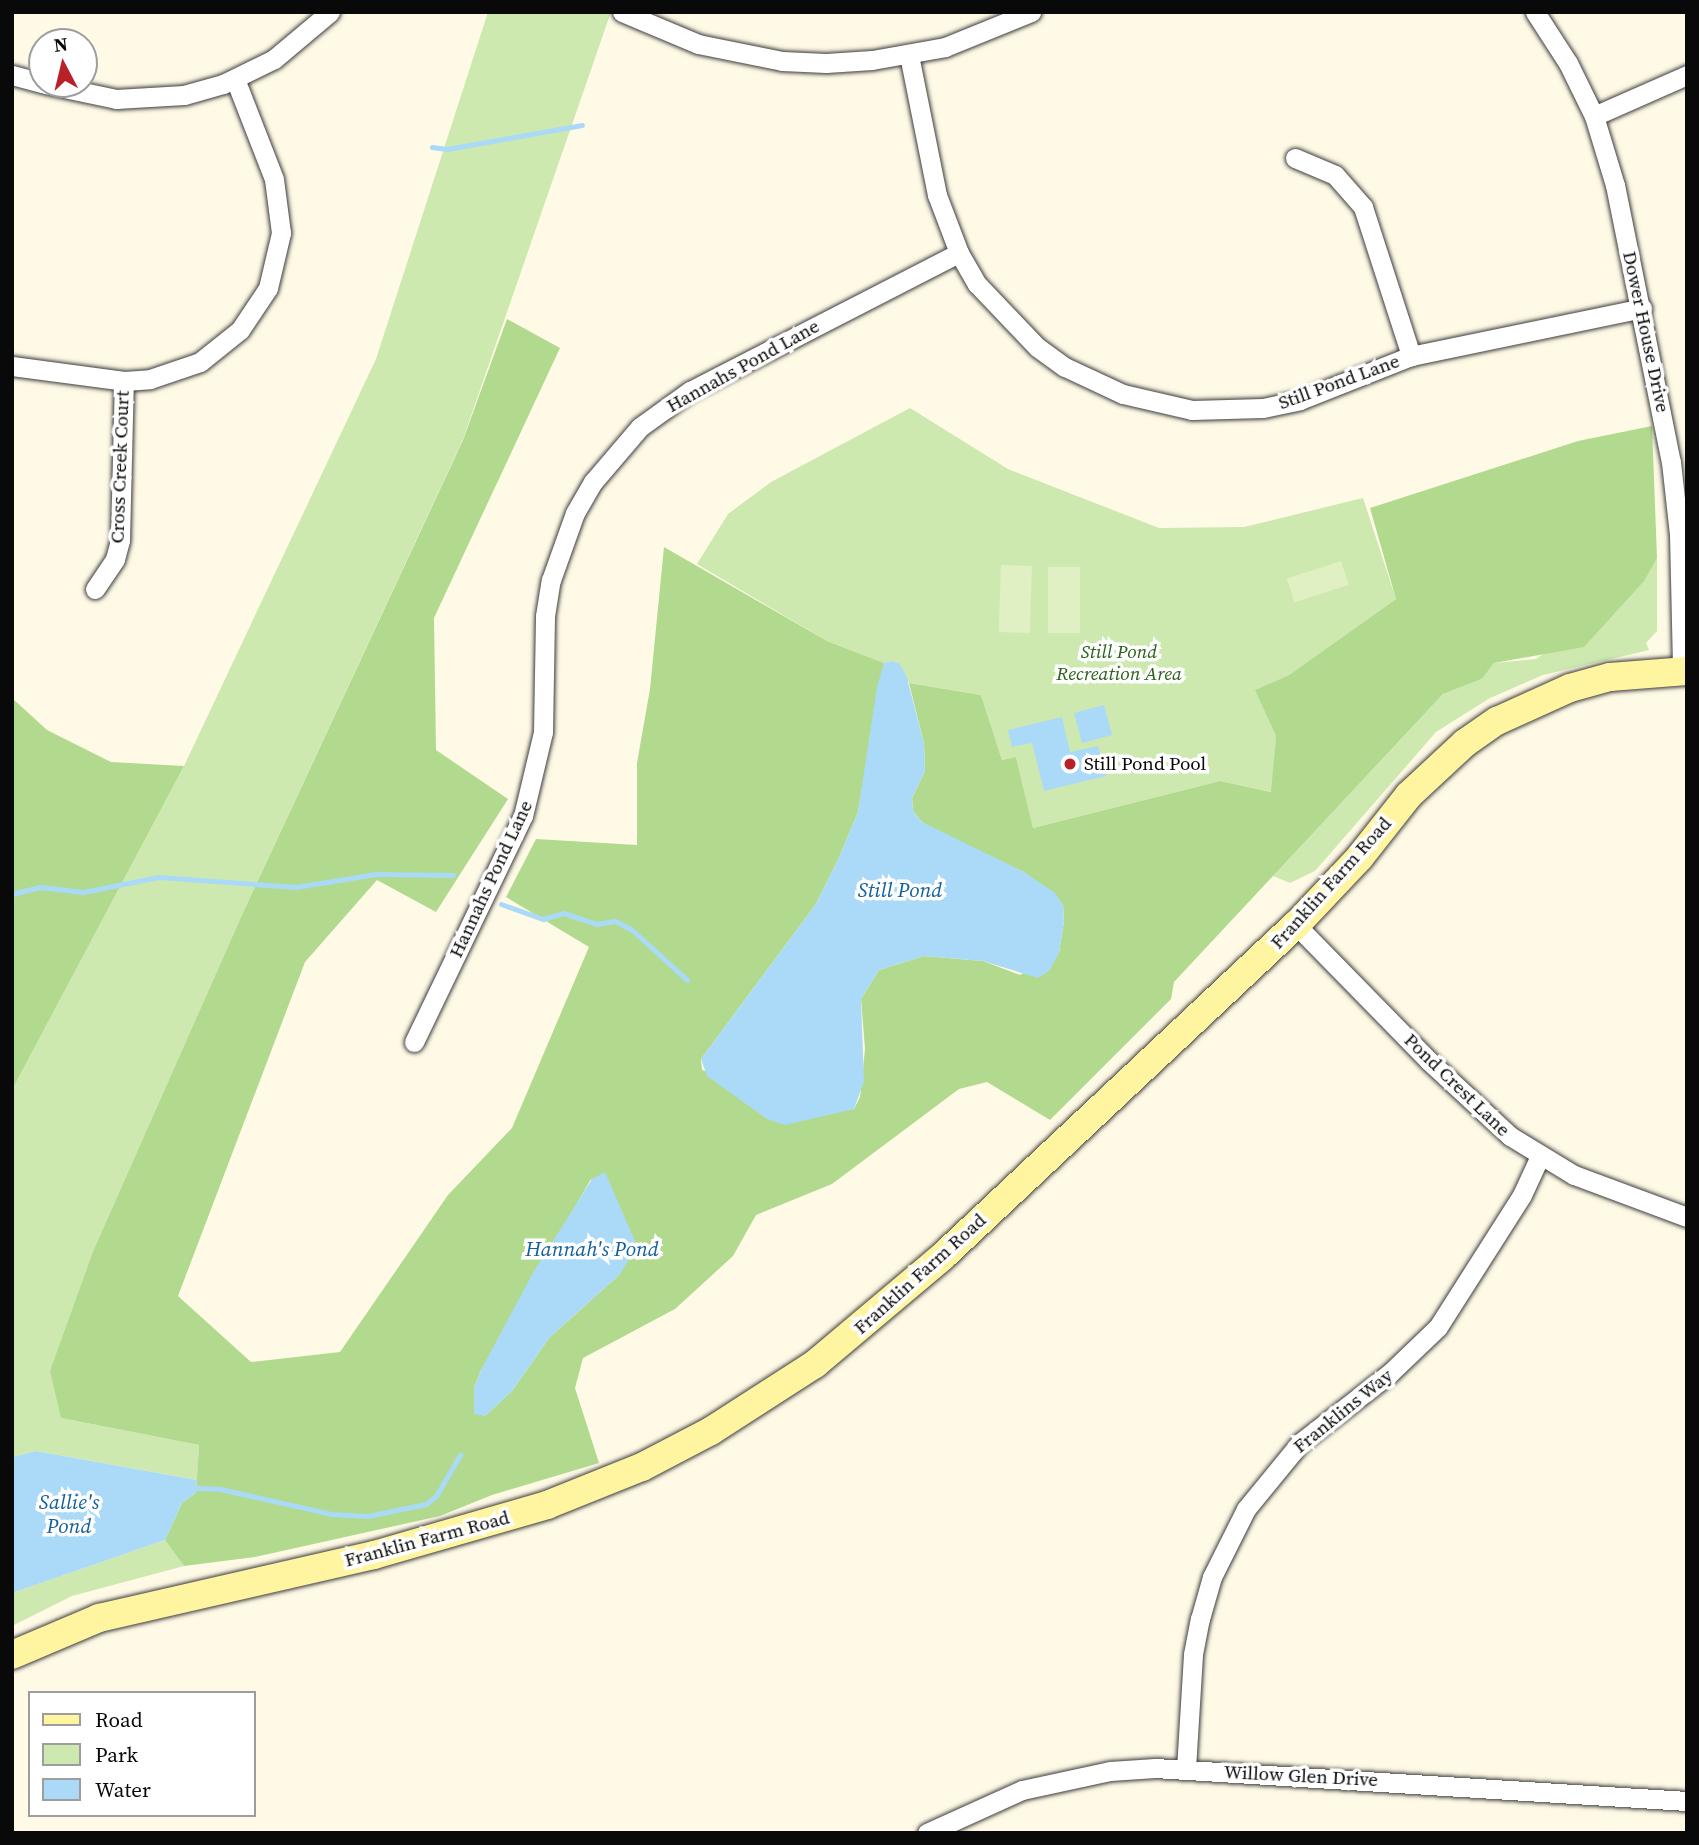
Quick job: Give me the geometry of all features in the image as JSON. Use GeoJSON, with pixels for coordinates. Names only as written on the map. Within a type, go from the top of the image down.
{"type":"FeatureCollection","features":[{"type":"Feature","properties":{"kind":"street"},"geometry":{"type":"LineString","coordinates":[[98,95],[150,99],[235,79],[274,59],[330,12]]}},
{"type":"Feature","properties":{"kind":"street"},"geometry":{"type":"LineString","coordinates":[[622,12],[698,44],[750,56],[826,63],[909,55],[980,34],[1031,12]]}},
{"type":"Feature","properties":{"kind":"street","name":"Dower House Drive"},"geometry":{"type":"LineString","coordinates":[[1535,12],[1568,63],[1594,116],[1615,185],[1681,488],[1685,671]]}},
{"type":"Feature","properties":{"kind":"street","name":"Still Pond Lane"},"geometry":{"type":"LineString","coordinates":[[909,55],[937,195],[959,253],[977,284],[1037,347],[1094,383],[1157,405],[1192,410],[1263,408],[1300,400],[1411,356],[1642,308]]}},
{"type":"Feature","properties":{"kind":"street"},"geometry":{"type":"LineString","coordinates":[[1594,116],[1687,75]]}},
{"type":"Feature","properties":{"kind":"street"},"geometry":{"type":"LineString","coordinates":[[12,366],[124,381],[175,373],[200,362],[240,330],[268,288],[279,247],[280,206],[274,179],[235,79]]}},
{"type":"Feature","properties":{"kind":"street"},"geometry":{"type":"LineString","coordinates":[[1295,158],[1335,175],[1363,207],[1411,356]]}},
{"type":"Feature","properties":{"kind":"street","name":"Hannahs Pond Lane"},"geometry":{"type":"LineString","coordinates":[[414,1042],[523,816],[543,732],[545,616],[551,580],[566,535],[593,482],[640,427],[690,391],[959,253]]}},
{"type":"Feature","properties":{"kind":"street","name":"Cross Creek Court"},"geometry":{"type":"LineString","coordinates":[[95,589],[115,559],[120,540],[124,381]]}},
{"type":"Feature","properties":{"kind":"street","name":"Franklin Farm Road"},"geometry":{"type":"LineString","coordinates":[[12,1655],[99,1618],[374,1555],[535,1509],[642,1467],[711,1431],[785,1385],[873,1319],[1296,925],[1438,765],[1497,721],[1570,688],[1610,677],[1685,671]]}},
{"type":"Feature","properties":{"kind":"street","name":"Pond Crest Lane"},"geometry":{"type":"LineString","coordinates":[[1296,925],[1488,1119],[1540,1156],[1574,1175],[1687,1217]]}},
{"type":"Feature","properties":{"kind":"street","name":"Franklins Way"},"geometry":{"type":"LineString","coordinates":[[1186,1769],[1193,1654],[1200,1619],[1212,1577],[1246,1509],[1300,1443],[1413,1354],[1438,1327],[1522,1195],[1540,1156]]}},
{"type":"Feature","properties":{"kind":"street","name":"Willow Glen Drive"},"geometry":{"type":"LineString","coordinates":[[927,1833],[980,1805],[1065,1779],[1121,1771],[1186,1769],[1687,1801]]}},
{"type":"Feature","properties":{"kind":"green space"},"geometry":{"type":"Polygon","coordinates":[[[488,12],[611,12],[463,439],[241,917],[94,1249],[61,1418],[199,1445],[197,1480],[36,1451],[12,1457],[12,1090],[184,766],[376,359],[488,12]]]}},
{"type":"Feature","properties":{"kind":"green space"},"geometry":{"type":"Polygon","coordinates":[[[507,319],[560,348],[434,618],[436,750],[508,799],[436,912],[377,880],[305,962],[178,1296],[251,1362],[340,1352],[448,1195],[512,1128],[589,947],[506,897],[536,839],[637,845],[637,763],[650,689],[664,547],[827,641],[884,663],[858,812],[838,860],[816,904],[701,1059],[702,1070],[844,1110],[854,1109],[860,1097],[865,1049],[861,999],[879,970],[924,956],[983,961],[1020,975],[1059,953],[1064,921],[1063,905],[1024,872],[952,839],[922,822],[913,811],[912,798],[925,771],[924,744],[909,683],[981,695],[1002,760],[1016,757],[1033,828],[1220,781],[1271,792],[1276,736],[1255,690],[1289,675],[1396,599],[1370,508],[1578,441],[1652,426],[1657,558],[1644,581],[1584,647],[1494,663],[1482,679],[1443,694],[1174,982],[1171,999],[1050,1120],[987,1082],[959,1089],[832,1184],[756,1215],[733,1256],[675,1309],[583,1358],[575,1388],[599,1463],[492,1495],[440,1516],[255,1557],[184,1566],[165,1540],[182,1503],[196,1493],[199,1445],[61,1418],[50,1371],[94,1249],[241,917],[463,440],[507,319]],[[591,1179],[481,1370],[474,1388],[485,1416],[512,1391],[549,1338],[620,1274],[591,1179]]]}},
{"type":"Feature","properties":{"kind":"green space","name":"Still Pond Recreation Area"},"geometry":{"type":"Polygon","coordinates":[[[910,408],[1008,469],[1159,528],[1244,527],[1363,498],[1396,599],[1289,675],[1256,690],[1276,736],[1272,792],[1220,781],[1033,828],[1016,757],[1002,760],[981,695],[909,683],[891,661],[884,663],[827,641],[697,564],[728,514],[771,482],[910,408]]]}},
{"type":"Feature","properties":{"kind":"green space"},"geometry":{"type":"Polygon","coordinates":[[[1657,558],[1657,631],[1646,643],[1649,650],[1543,675],[1490,698],[1436,732],[1315,871],[1290,883],[1273,876],[1443,694],[1482,679],[1494,663],[1536,659],[1631,594],[1657,558]]]}},
{"type":"Feature","properties":{"kind":"green space"},"geometry":{"type":"Polygon","coordinates":[[[1341,561],[1349,585],[1295,602],[1287,579],[1341,561]]]}},
{"type":"Feature","properties":{"kind":"green space"},"geometry":{"type":"Polygon","coordinates":[[[1001,565],[1032,566],[1030,633],[999,632],[1001,565]]]}},
{"type":"Feature","properties":{"kind":"green space"},"geometry":{"type":"Polygon","coordinates":[[[1048,567],[1080,567],[1080,633],[1048,633],[1048,567]]]}},
{"type":"Feature","properties":{"kind":"green space"},"geometry":{"type":"Polygon","coordinates":[[[12,698],[47,730],[111,762],[184,766],[12,1090],[12,698]]]}},
{"type":"Feature","properties":{"kind":"green space"},"geometry":{"type":"Polygon","coordinates":[[[165,1540],[184,1566],[72,1596],[12,1626],[12,1593],[165,1540]]]}},
{"type":"Feature","properties":{"kind":"water","name":"Still Pond"},"geometry":{"type":"Polygon","coordinates":[[[891,661],[900,664],[907,678],[924,744],[925,771],[912,798],[913,811],[922,822],[1024,872],[1055,893],[1063,905],[1064,921],[1059,953],[1049,971],[1038,978],[983,961],[924,956],[879,970],[861,999],[864,1081],[854,1109],[785,1125],[767,1119],[707,1076],[701,1059],[816,904],[838,860],[858,812],[877,687],[884,663],[891,661]]]}},
{"type":"Feature","properties":{"kind":"water"},"geometry":{"type":"Polygon","coordinates":[[[1104,705],[1112,735],[1082,743],[1074,713],[1104,705]]]}},
{"type":"Feature","properties":{"kind":"water","name":"Still Pond Pool"},"geometry":{"type":"Polygon","coordinates":[[[1062,717],[1070,752],[1098,746],[1106,776],[1044,791],[1032,743],[1012,747],[1008,730],[1062,717]]]}},
{"type":"Feature","properties":{"kind":"water","name":"Hannah's Pond"},"geometry":{"type":"Polygon","coordinates":[[[605,1172],[637,1246],[620,1274],[549,1338],[512,1391],[485,1416],[474,1414],[474,1388],[481,1370],[534,1271],[592,1179],[605,1172]]]}},
{"type":"Feature","properties":{"kind":"water","name":"Sallie's Pond"},"geometry":{"type":"Polygon","coordinates":[[[36,1451],[197,1480],[196,1493],[182,1503],[165,1540],[12,1593],[12,1457],[36,1451]]]}},
{"type":"Feature","properties":{"kind":"waterway"},"geometry":{"type":"LineString","coordinates":[[432,147],[447,149],[582,125]]}},
{"type":"Feature","properties":{"kind":"waterway"},"geometry":{"type":"LineString","coordinates":[[12,894],[40,887],[83,892],[159,877],[296,887],[376,874],[453,875]]}},
{"type":"Feature","properties":{"kind":"waterway"},"geometry":{"type":"LineString","coordinates":[[501,904],[543,919],[563,913],[596,924],[615,921],[631,929],[687,980]]}},
{"type":"Feature","properties":{"kind":"waterway"},"geometry":{"type":"LineString","coordinates":[[197,1488],[220,1489],[332,1514],[368,1516],[426,1504],[436,1496],[460,1455]]}},
{"type":"Feature","properties":{"kind":"place","name":"Still Pond Pool"},"geometry":{"type":"Point","coordinates":[1070,764]}}]}
